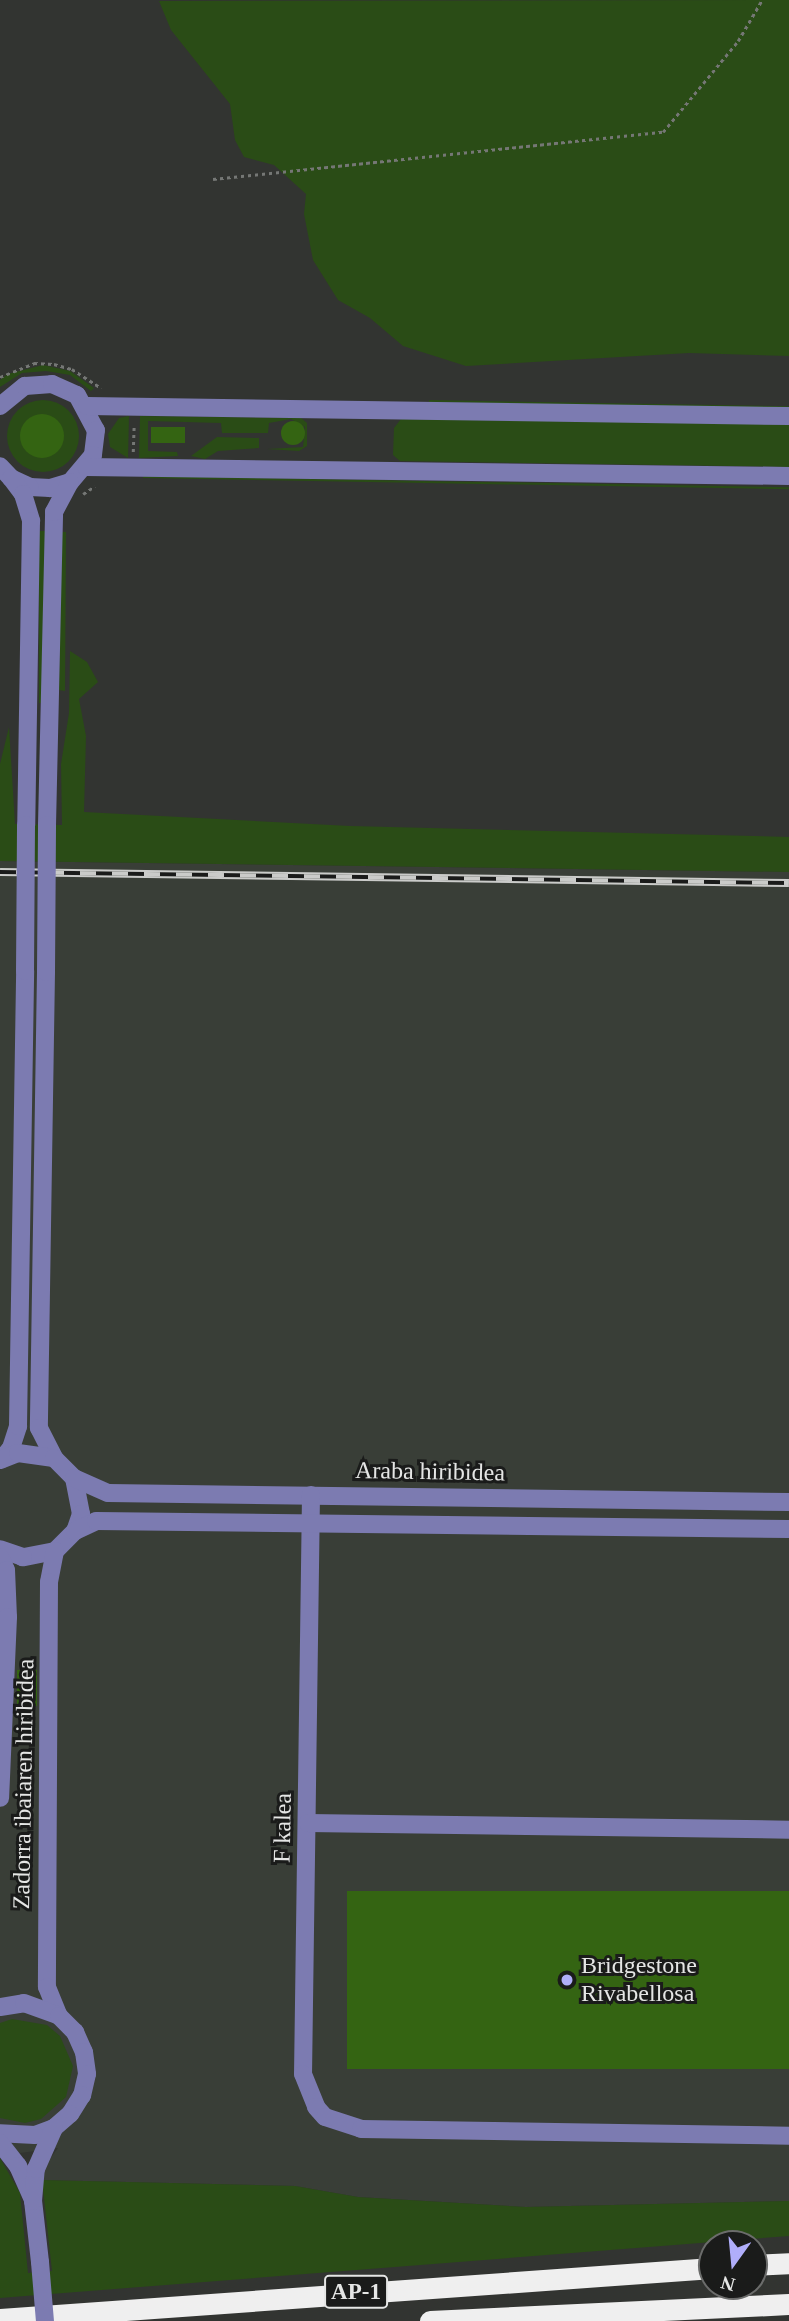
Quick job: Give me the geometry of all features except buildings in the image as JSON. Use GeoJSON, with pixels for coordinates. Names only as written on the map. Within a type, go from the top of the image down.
{"type":"FeatureCollection","features":[{"type":"Feature","properties":{"kind":"highway"},"geometry":{"type":"LineString","coordinates":[[768,2264],[789,2263]]}},
{"type":"Feature","properties":{"kind":"highway","name":"AP-1"},"geometry":{"type":"LineString","coordinates":[[0,2319],[698,2269]]}},
{"type":"Feature","properties":{"kind":"highway"},"geometry":{"type":"LineString","coordinates":[[430,2321],[789,2304]]}},
{"type":"Feature","properties":{"kind":"street"},"geometry":{"type":"LineString","coordinates":[[0,406],[9,396],[38,383],[65,388],[87,406],[96,443],[86,467],[70,482],[54,512],[47,825],[39,1428],[54,1458],[74,1478],[81,1514],[75,1531]]}},
{"type":"Feature","properties":{"kind":"street"},"geometry":{"type":"LineString","coordinates":[[87,406],[789,416]]}},
{"type":"Feature","properties":{"kind":"street"},"geometry":{"type":"LineString","coordinates":[[86,467],[789,476]]}},
{"type":"Feature","properties":{"kind":"street"},"geometry":{"type":"LineString","coordinates":[[5,472],[30,487],[50,488],[70,482]]}},
{"type":"Feature","properties":{"kind":"street"},"geometry":{"type":"LineString","coordinates":[[1,1460],[11,1448],[18,1426],[31,521],[23,494],[5,472]]}},
{"type":"Feature","properties":{"kind":"street"},"geometry":{"type":"LineString","coordinates":[[1,1460],[19,1452],[54,1458]]}},
{"type":"Feature","properties":{"kind":"street","name":"Araba hiribidea"},"geometry":{"type":"LineString","coordinates":[[74,1478],[108,1493],[789,1502]]}},
{"type":"Feature","properties":{"kind":"street","name":"F kalea"},"geometry":{"type":"LineString","coordinates":[[311,1495],[303,2074],[316,2107],[325,2117],[361,2129],[789,2136]]}},
{"type":"Feature","properties":{"kind":"street"},"geometry":{"type":"LineString","coordinates":[[0,1549],[23,1557],[55,1550],[75,1531],[96,1521],[789,1529]]}},
{"type":"Feature","properties":{"kind":"street","name":"Zadorra ibaiaren hiribidea"},"geometry":{"type":"LineString","coordinates":[[33,2201],[40,2153],[54,2128],[71,2114],[82,2095],[87,2074],[84,2052],[75,2032],[60,2016],[47,1987],[49,1583],[55,1550]]}},
{"type":"Feature","properties":{"kind":"street","name":"Zadorra ibaiaren hiribidea"},"geometry":{"type":"LineString","coordinates":[[0,1557],[6,1570],[8,1617],[0,1798]]}},
{"type":"Feature","properties":{"kind":"street"},"geometry":{"type":"LineString","coordinates":[[308,1823],[789,1830]]}},
{"type":"Feature","properties":{"kind":"street"},"geometry":{"type":"LineString","coordinates":[[0,2007],[23,2003],[60,2016]]}},
{"type":"Feature","properties":{"kind":"street"},"geometry":{"type":"LineString","coordinates":[[0,2133],[35,2135],[54,2128]]}},
{"type":"Feature","properties":{"kind":"street"},"geometry":{"type":"LineString","coordinates":[[0,2143],[18,2166],[33,2201],[45,2321]]}},
{"type":"Feature","properties":{"kind":"path"},"geometry":{"type":"LineString","coordinates":[[213,179],[663,132],[738,41],[762,0]]}},
{"type":"Feature","properties":{"kind":"path"},"geometry":{"type":"LineString","coordinates":[[133,467],[134,407]]}},
{"type":"Feature","properties":{"kind":"path"},"geometry":{"type":"LineString","coordinates":[[77,501],[102,483]]}},
{"type":"Feature","properties":{"kind":"shaded area"},"geometry":{"type":"Polygon","coordinates":[[[0,861],[789,872],[789,2201],[526,2207],[358,2197],[295,2186],[42,2180],[41,2171],[58,2148],[20,2153],[0,2149],[0,861]]]}},
{"type":"Feature","properties":{"kind":"green space"},"geometry":{"type":"Polygon","coordinates":[[[789,0],[789,356],[689,353],[466,366],[403,346],[370,318],[338,300],[313,260],[304,214],[306,194],[274,165],[244,157],[235,140],[230,104],[171,30],[159,1],[789,0]]]}},
{"type":"Feature","properties":{"kind":"green space"},"geometry":{"type":"Polygon","coordinates":[[[43,365],[70,371],[94,388],[91,391],[70,375],[46,371],[22,373],[0,387],[0,380],[8,374],[43,365]]]}},
{"type":"Feature","properties":{"kind":"green space"},"geometry":{"type":"Polygon","coordinates":[[[43,400],[57,403],[69,410],[76,422],[79,436],[76,450],[69,462],[57,469],[43,472],[29,469],[17,462],[10,450],[7,436],[10,422],[17,410],[29,403],[43,400]]]}},
{"type":"Feature","properties":{"kind":"green space"},"geometry":{"type":"Polygon","coordinates":[[[429,400],[789,406],[789,408],[429,400]]]}},
{"type":"Feature","properties":{"kind":"green space"},"geometry":{"type":"Polygon","coordinates":[[[129,416],[128,458],[110,447],[108,434],[119,418],[129,416]]]}},
{"type":"Feature","properties":{"kind":"green space"},"geometry":{"type":"Polygon","coordinates":[[[140,416],[301,418],[307,423],[307,446],[299,451],[267,449],[303,447],[305,427],[291,419],[269,423],[268,433],[222,433],[221,423],[148,421],[148,451],[177,452],[178,456],[139,458],[140,416]]]}},
{"type":"Feature","properties":{"kind":"green space"},"geometry":{"type":"Polygon","coordinates":[[[401,419],[789,424],[789,467],[400,461],[393,455],[394,428],[401,419]]]}},
{"type":"Feature","properties":{"kind":"green space"},"geometry":{"type":"Polygon","coordinates":[[[217,437],[259,438],[259,448],[218,451],[205,459],[191,456],[217,437]]]}},
{"type":"Feature","properties":{"kind":"green space"},"geometry":{"type":"Polygon","coordinates":[[[143,476],[789,487],[789,489],[143,476]]]}},
{"type":"Feature","properties":{"kind":"green space"},"geometry":{"type":"Polygon","coordinates":[[[39,531],[45,531],[45,703],[39,703],[39,531]]]}},
{"type":"Feature","properties":{"kind":"green space"},"geometry":{"type":"Polygon","coordinates":[[[61,532],[66,532],[65,691],[59,690],[61,532]]]}},
{"type":"Feature","properties":{"kind":"green space"},"geometry":{"type":"Polygon","coordinates":[[[70,651],[87,662],[98,682],[79,699],[86,736],[84,812],[350,826],[789,837],[789,872],[0,861],[0,764],[9,727],[15,824],[62,825],[61,764],[69,713],[70,651]]]}},
{"type":"Feature","properties":{"kind":"green space"},"geometry":{"type":"Polygon","coordinates":[[[12,2019],[47,2025],[60,2036],[73,2066],[66,2097],[41,2119],[25,2123],[0,2118],[0,2023],[12,2019]]]}},
{"type":"Feature","properties":{"kind":"green space"},"geometry":{"type":"Polygon","coordinates":[[[0,2158],[20,2193],[28,2273],[52,2271],[42,2180],[295,2186],[358,2197],[526,2207],[789,2201],[789,2236],[768,2238],[768,2230],[698,2230],[698,2243],[0,2298],[0,2158]]]}},
{"type":"Feature","properties":{"kind":"railway"},"geometry":{"type":"LineString","coordinates":[[0,872],[789,883]]}},
{"type":"Feature","properties":{"kind":"place","name":"Bridgestone Rivabellosa"},"geometry":{"type":"Point","coordinates":[567,1980]}}]}
